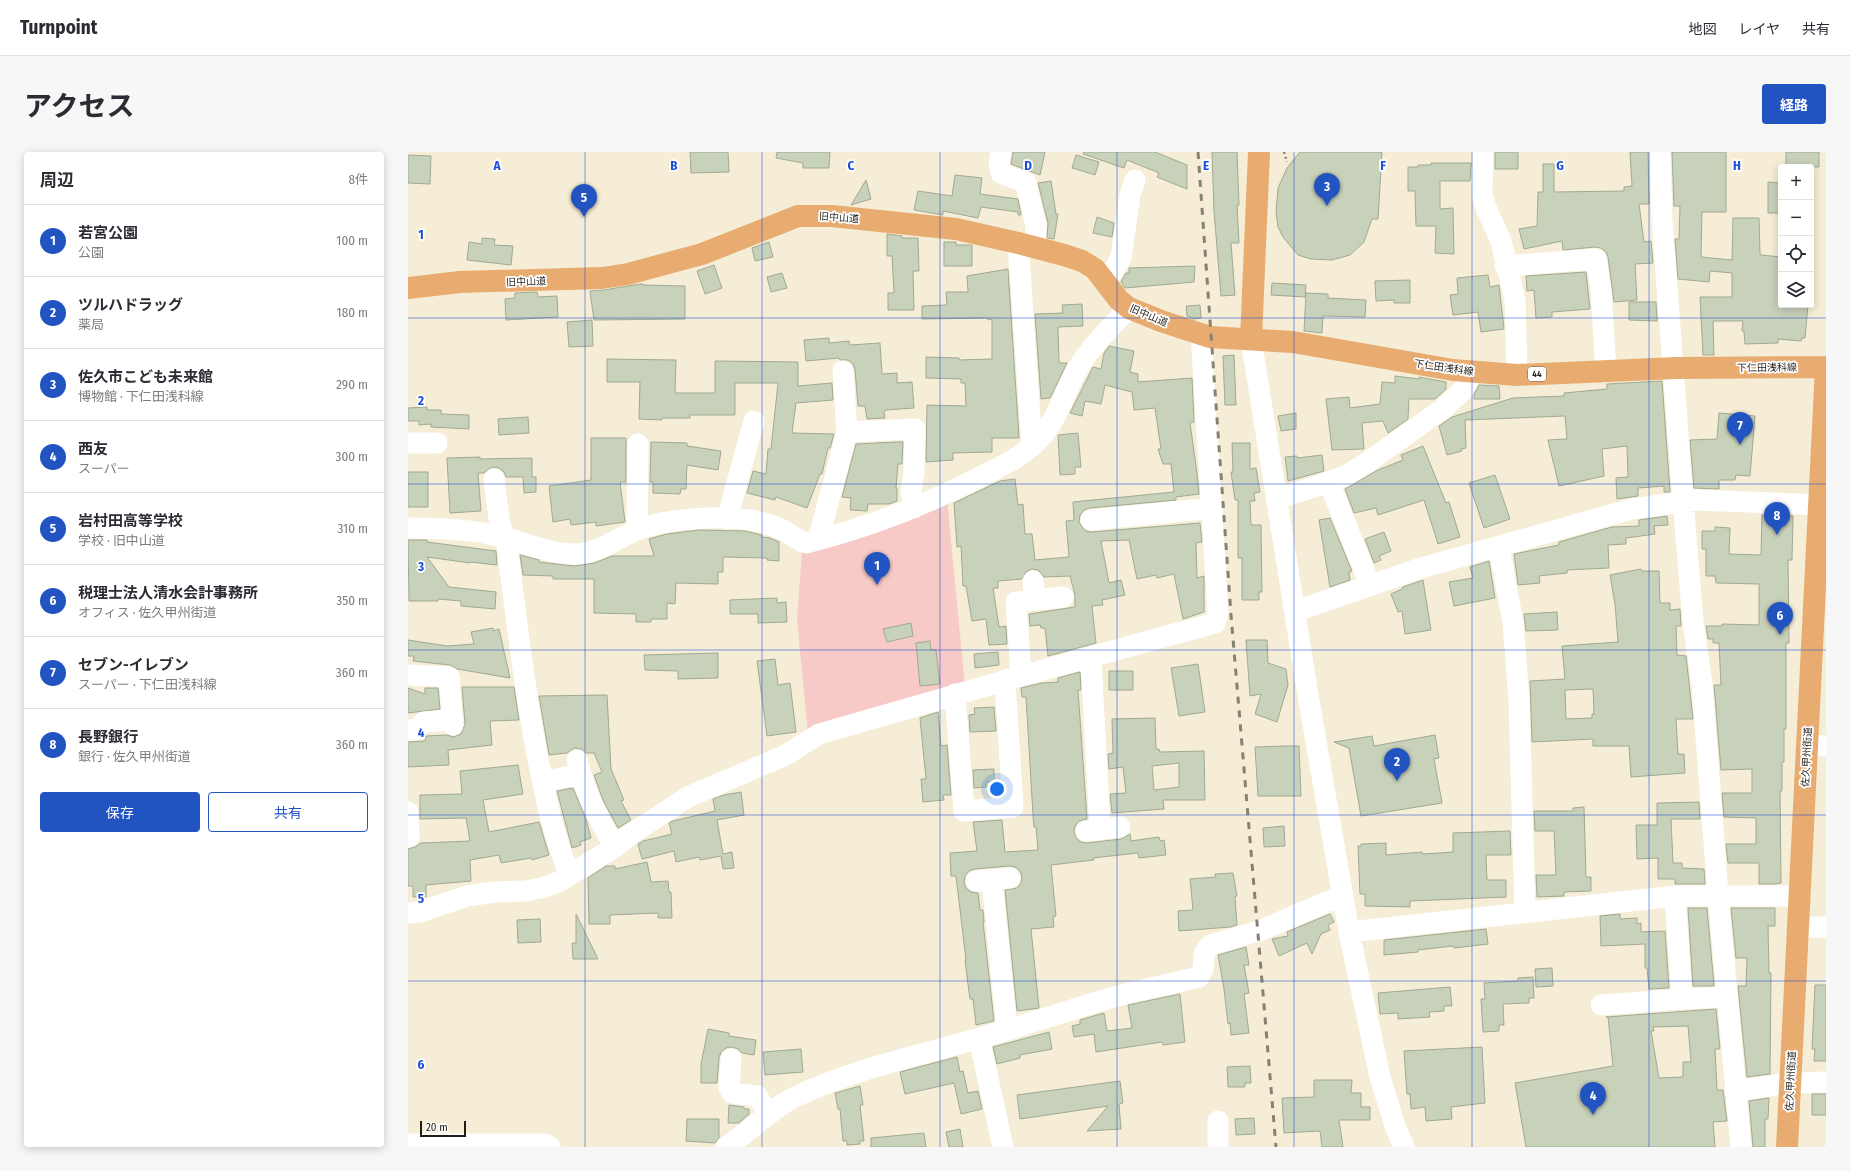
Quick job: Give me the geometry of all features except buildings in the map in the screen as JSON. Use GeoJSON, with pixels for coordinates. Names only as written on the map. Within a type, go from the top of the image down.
{"type":"FeatureCollection","features":[{"type":"Feature","properties":{"kind":"main road"},"geometry":{"type":"LineString","coordinates":[[1251,339],[1259,152]]}},
{"type":"Feature","properties":{"kind":"main road","name":"旧中山道"},"geometry":{"type":"LineString","coordinates":[[408,288],[460,282],[588,278],[628,274],[702,254],[787,220],[811,215],[920,224],[956,229],[1026,245],[1082,262],[1095,269],[1119,300],[1129,308],[1161,321],[1210,337],[1251,339]]}},
{"type":"Feature","properties":{"kind":"main road","name":"下仁田浅科線"},"geometry":{"type":"LineString","coordinates":[[1251,339],[1293,342],[1469,372],[1517,375],[1673,369],[1826,367]]}},
{"type":"Feature","properties":{"kind":"main road","name":"佐久甲州街道"},"geometry":{"type":"LineString","coordinates":[[1787,1147],[1800,896],[1816,745],[1826,367]]}},
{"type":"Feature","properties":{"kind":"street"},"geometry":{"type":"LineString","coordinates":[[1001,152],[999,164],[1000,173],[1026,183],[1036,226],[1026,245],[1032,446]]}},
{"type":"Feature","properties":{"kind":"street"},"geometry":{"type":"LineString","coordinates":[[1483,152],[1482,194],[1486,208],[1501,242],[1515,300],[1517,375]]}},
{"type":"Feature","properties":{"kind":"street"},"geometry":{"type":"LineString","coordinates":[[1660,152],[1662,221],[1683,501],[1693,622],[1703,691],[1718,895],[1741,1147]]}},
{"type":"Feature","properties":{"kind":"street"},"geometry":{"type":"LineString","coordinates":[[1106,282],[1121,258],[1130,195],[1135,180]]}},
{"type":"Feature","properties":{"kind":"street"},"geometry":{"type":"LineString","coordinates":[[1506,266],[1596,259],[1601,290],[1606,371]]}},
{"type":"Feature","properties":{"kind":"street"},"geometry":{"type":"LineString","coordinates":[[408,528],[442,528],[506,538],[561,553],[576,554],[592,552],[637,530],[664,522],[727,519],[760,522],[787,532],[797,540],[806,543],[865,527],[914,508],[1015,460],[1032,446],[1044,434],[1083,360],[1129,308]]}},
{"type":"Feature","properties":{"kind":"street"},"geometry":{"type":"LineString","coordinates":[[408,913],[420,912],[468,896],[542,888],[569,876],[615,847],[631,834],[688,797],[786,756],[819,734],[955,694],[1215,623],[1218,613],[1213,508],[1201,334]]}},
{"type":"Feature","properties":{"kind":"street"},"geometry":{"type":"LineString","coordinates":[[1251,339],[1308,694],[1349,932],[1380,1077],[1395,1126],[1404,1147]]}},
{"type":"Feature","properties":{"kind":"street"},"geometry":{"type":"LineString","coordinates":[[818,540],[847,432],[843,371]]}},
{"type":"Feature","properties":{"kind":"street"},"geometry":{"type":"LineString","coordinates":[[1277,499],[1347,475],[1368,462],[1444,408],[1462,391],[1468,381],[1469,372]]}},
{"type":"Feature","properties":{"kind":"street"},"geometry":{"type":"LineString","coordinates":[[727,519],[754,421]]}},
{"type":"Feature","properties":{"kind":"street"},"geometry":{"type":"LineString","coordinates":[[847,432],[915,429],[914,472],[911,492],[914,508]]}},
{"type":"Feature","properties":{"kind":"street"},"geometry":{"type":"LineString","coordinates":[[408,443],[436,443]]}},
{"type":"Feature","properties":{"kind":"street"},"geometry":{"type":"LineString","coordinates":[[637,530],[638,444]]}},
{"type":"Feature","properties":{"kind":"street"},"geometry":{"type":"LineString","coordinates":[[494,479],[500,526],[506,538],[523,673],[536,753],[550,816],[569,876]]}},
{"type":"Feature","properties":{"kind":"street"},"geometry":{"type":"LineString","coordinates":[[1329,482],[1370,585]]}},
{"type":"Feature","properties":{"kind":"street"},"geometry":{"type":"LineString","coordinates":[[1296,612],[1421,568],[1632,509],[1697,500],[1822,505]]}},
{"type":"Feature","properties":{"kind":"street"},"geometry":{"type":"LineString","coordinates":[[1091,520],[1213,508]]}},
{"type":"Feature","properties":{"kind":"street"},"geometry":{"type":"LineString","coordinates":[[1499,547],[1513,623],[1519,699],[1525,913]]}},
{"type":"Feature","properties":{"kind":"street"},"geometry":{"type":"LineString","coordinates":[[955,694],[964,811],[1013,807],[1013,678],[1016,602],[1034,590],[1063,597]]}},
{"type":"Feature","properties":{"kind":"street"},"geometry":{"type":"LineString","coordinates":[[1091,658],[1102,829]]}},
{"type":"Feature","properties":{"kind":"street"},"geometry":{"type":"LineString","coordinates":[[408,675],[449,669],[453,723],[424,722],[415,730],[408,730]]}},
{"type":"Feature","properties":{"kind":"street"},"geometry":{"type":"LineString","coordinates":[[543,782],[578,767],[596,816],[615,847]]}},
{"type":"Feature","properties":{"kind":"street"},"geometry":{"type":"LineString","coordinates":[[408,812],[414,837]]}},
{"type":"Feature","properties":{"kind":"street"},"geometry":{"type":"LineString","coordinates":[[993,880],[1008,1030]]}},
{"type":"Feature","properties":{"kind":"street"},"geometry":{"type":"LineString","coordinates":[[726,1147],[743,1136],[768,1114],[794,1097],[834,1081],[892,1062],[1008,1030],[1105,999],[1199,977],[1203,969],[1204,954],[1210,945],[1258,931],[1343,895]]}},
{"type":"Feature","properties":{"kind":"street"},"geometry":{"type":"LineString","coordinates":[[1349,932],[1675,896],[1800,896]]}},
{"type":"Feature","properties":{"kind":"street"},"geometry":{"type":"LineString","coordinates":[[1675,896],[1682,999]]}},
{"type":"Feature","properties":{"kind":"street"},"geometry":{"type":"LineString","coordinates":[[1798,927],[1826,927]]}},
{"type":"Feature","properties":{"kind":"street"},"geometry":{"type":"LineString","coordinates":[[1601,1005],[1727,997]]}},
{"type":"Feature","properties":{"kind":"street"},"geometry":{"type":"LineString","coordinates":[[979,1038],[1003,1147]]}},
{"type":"Feature","properties":{"kind":"street"},"geometry":{"type":"LineString","coordinates":[[731,1059],[729,1087],[732,1093],[758,1096],[768,1114]]}},
{"type":"Feature","properties":{"kind":"street"},"geometry":{"type":"LineString","coordinates":[[1735,1091],[1790,1083],[1826,1082]]}},
{"type":"Feature","properties":{"kind":"street"},"geometry":{"type":"LineString","coordinates":[[408,1144],[545,1144],[550,1147]]}},
{"type":"Feature","properties":{"kind":"path"},"geometry":{"type":"LineString","coordinates":[[1284,152],[1287,162]]}},
{"type":"Feature","properties":{"kind":"shaded area"},"geometry":{"type":"Polygon","coordinates":[[[947,499],[965,686],[808,734],[797,619],[802,551],[947,499]]]}},
{"type":"Feature","properties":{"kind":"railway"},"geometry":{"type":"LineString","coordinates":[[1198,152],[1231,615],[1276,1147]]}},
{"type":"Feature","properties":{"kind":"place","name":"佐久市こども未来館"},"geometry":{"type":"Point","coordinates":[1327,206]}},
{"type":"Feature","properties":{"kind":"place","name":"岩村田高等学校"},"geometry":{"type":"Point","coordinates":[584,217]}},
{"type":"Feature","properties":{"kind":"place","name":"セブン-イレブン"},"geometry":{"type":"Point","coordinates":[1740,445]}},
{"type":"Feature","properties":{"kind":"place","name":"長野銀行"},"geometry":{"type":"Point","coordinates":[1777,535]}},
{"type":"Feature","properties":{"kind":"place","name":"若宮公園"},"geometry":{"type":"Point","coordinates":[877,585]}},
{"type":"Feature","properties":{"kind":"place","name":"税理士法人清水会計事務所"},"geometry":{"type":"Point","coordinates":[1780,635]}},
{"type":"Feature","properties":{"kind":"place","name":"ツルハドラッグ"},"geometry":{"type":"Point","coordinates":[1397,781]}},
{"type":"Feature","properties":{"kind":"place","name":"西友"},"geometry":{"type":"Point","coordinates":[1593,1115]}}]}
